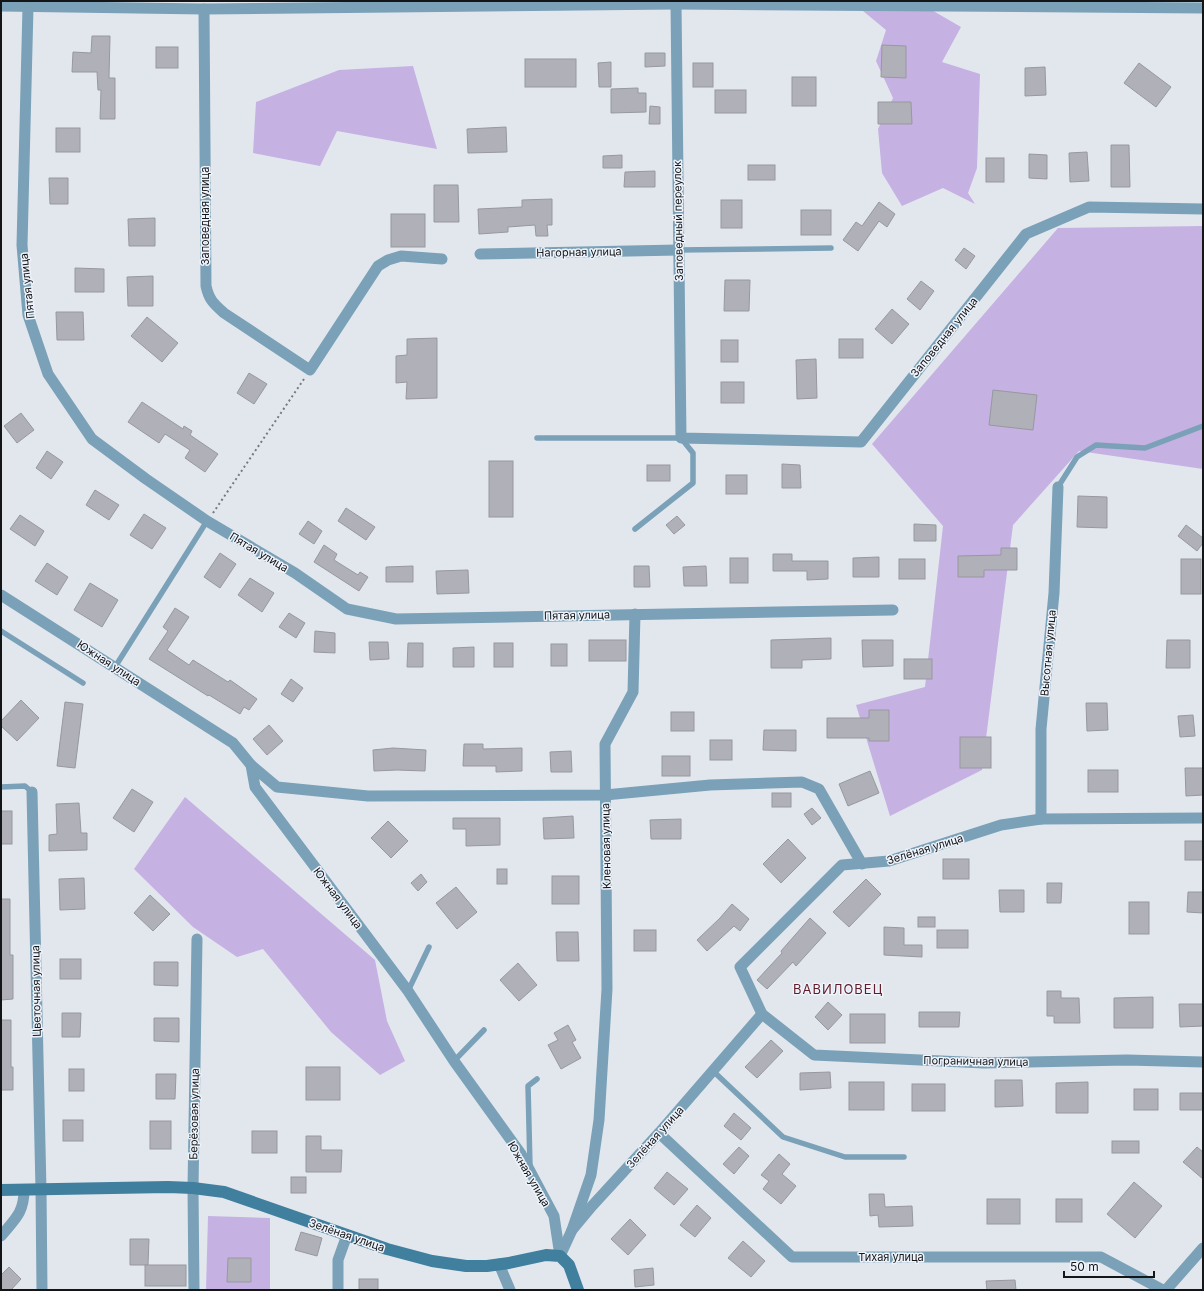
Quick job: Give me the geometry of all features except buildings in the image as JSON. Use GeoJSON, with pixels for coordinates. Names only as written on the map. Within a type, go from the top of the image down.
{"type":"FeatureCollection","features":[{"type":"Feature","properties":{"kind":"street"},"geometry":{"type":"LineString","coordinates":[[1,6],[204,9],[676,4],[1203,8]]}},
{"type":"Feature","properties":{"kind":"street","name":"Заповедный переулок"},"geometry":{"type":"LineString","coordinates":[[676,4],[681,438]]}},
{"type":"Feature","properties":{"kind":"street","name":"Пятая улица"},"geometry":{"type":"LineString","coordinates":[[28,7],[22,245],[28,314],[48,374],[92,439],[207,521],[295,573],[347,609],[396,619],[893,610]]}},
{"type":"Feature","properties":{"kind":"street","name":"Заповедная улица"},"geometry":{"type":"LineString","coordinates":[[204,9],[206,286],[208,296],[224,313],[310,370]]}},
{"type":"Feature","properties":{"kind":"street","name":"Заповедная улица"},"geometry":{"type":"LineString","coordinates":[[681,438],[861,442],[1026,234],[1089,207],[1203,209]]}},
{"type":"Feature","properties":{"kind":"street","name":"Нагорная улица"},"geometry":{"type":"LineString","coordinates":[[480,254],[678,250]]}},
{"type":"Feature","properties":{"kind":"street"},"geometry":{"type":"LineString","coordinates":[[310,370],[378,266],[388,260],[401,256],[442,259]]}},
{"type":"Feature","properties":{"kind":"street","name":"Высотная улица"},"geometry":{"type":"LineString","coordinates":[[1041,819],[1041,729],[1054,593],[1058,488]]}},
{"type":"Feature","properties":{"kind":"street","name":"Южная улица"},"geometry":{"type":"LineString","coordinates":[[1,594],[233,743],[250,765],[255,787],[408,991],[454,1062],[521,1154],[554,1216],[560,1256],[569,1265],[578,1290]]}},
{"type":"Feature","properties":{"kind":"street"},"geometry":{"type":"LineString","coordinates":[[635,614],[633,692],[605,744],[605,795],[710,786],[802,782],[819,789],[862,864]]}},
{"type":"Feature","properties":{"kind":"street","name":"Кленовая улица"},"geometry":{"type":"LineString","coordinates":[[250,765],[277,787],[368,796],[605,795],[608,989],[600,1120],[591,1176],[572,1230]]}},
{"type":"Feature","properties":{"kind":"street","name":"Цветочная улица"},"geometry":{"type":"LineString","coordinates":[[32,792],[42,1290]]}},
{"type":"Feature","properties":{"kind":"street","name":"Зелёная улица"},"geometry":{"type":"LineString","coordinates":[[1,1190],[168,1187],[193,1188],[224,1192],[387,1249],[432,1261],[466,1266],[487,1266],[546,1255],[560,1256],[572,1230],[592,1206],[659,1133],[762,1014],[740,967],[842,865],[889,861],[1001,825],[1041,819],[1203,818]]}},
{"type":"Feature","properties":{"kind":"street","name":"Берёзовая улица"},"geometry":{"type":"LineString","coordinates":[[194,1290],[193,1188],[197,939]]}},
{"type":"Feature","properties":{"kind":"street","name":"Пограничная улица"},"geometry":{"type":"LineString","coordinates":[[762,1014],[814,1055],[984,1063],[1127,1060],[1203,1062]]}},
{"type":"Feature","properties":{"kind":"street","name":"Тихая улица"},"geometry":{"type":"LineString","coordinates":[[659,1133],[792,1257],[1101,1257],[1164,1290]]}},
{"type":"Feature","properties":{"kind":"street"},"geometry":{"type":"LineString","coordinates":[[1,1236],[22,1211],[24,1190]]}},
{"type":"Feature","properties":{"kind":"street"},"geometry":{"type":"LineString","coordinates":[[338,1290],[338,1260],[347,1235]]}},
{"type":"Feature","properties":{"kind":"street"},"geometry":{"type":"LineString","coordinates":[[1164,1290],[1203,1248]]}},
{"type":"Feature","properties":{"kind":"street"},"geometry":{"type":"LineString","coordinates":[[499,1264],[510,1290]]}},
{"type":"Feature","properties":{"kind":"lane"},"geometry":{"type":"LineString","coordinates":[[678,250],[832,248]]}},
{"type":"Feature","properties":{"kind":"lane"},"geometry":{"type":"LineString","coordinates":[[1058,488],[1077,457],[1096,445],[1145,448],[1203,426]]}},
{"type":"Feature","properties":{"kind":"lane"},"geometry":{"type":"LineString","coordinates":[[536,438],[681,438],[693,454],[693,484],[635,529]]}},
{"type":"Feature","properties":{"kind":"lane"},"geometry":{"type":"LineString","coordinates":[[115,667],[207,521]]}},
{"type":"Feature","properties":{"kind":"lane"},"geometry":{"type":"LineString","coordinates":[[1,631],[83,683]]}},
{"type":"Feature","properties":{"kind":"lane"},"geometry":{"type":"LineString","coordinates":[[1,786],[25,786],[32,792]]}},
{"type":"Feature","properties":{"kind":"lane"},"geometry":{"type":"LineString","coordinates":[[408,991],[429,947]]}},
{"type":"Feature","properties":{"kind":"lane"},"geometry":{"type":"LineString","coordinates":[[454,1062],[484,1030]]}},
{"type":"Feature","properties":{"kind":"lane"},"geometry":{"type":"LineString","coordinates":[[713,1071],[783,1137],[844,1157],[904,1157]]}},
{"type":"Feature","properties":{"kind":"lane"},"geometry":{"type":"LineString","coordinates":[[530,1173],[528,1086],[537,1079]]}},
{"type":"Feature","properties":{"kind":"path"},"geometry":{"type":"LineString","coordinates":[[207,521],[310,370]]}},
{"type":"Feature","properties":{"kind":"shaded area"},"geometry":{"type":"Polygon","coordinates":[[[851,1],[923,5],[961,27],[942,62],[980,74],[977,168],[968,193],[975,204],[943,188],[902,206],[882,173],[878,129],[893,98],[876,61],[886,30],[851,1]]]}},
{"type":"Feature","properties":{"kind":"shaded area"},"geometry":{"type":"Polygon","coordinates":[[[413,66],[437,149],[337,131],[320,166],[253,153],[256,102],[339,70],[413,66]]]}},
{"type":"Feature","properties":{"kind":"shaded area"},"geometry":{"type":"Polygon","coordinates":[[[1203,226],[1203,469],[1079,451],[1013,525],[982,770],[890,816],[856,705],[925,687],[943,526],[872,444],[1058,228],[1203,226]]]}},
{"type":"Feature","properties":{"kind":"shaded area"},"geometry":{"type":"Polygon","coordinates":[[[185,797],[375,960],[387,1021],[405,1061],[380,1075],[331,1032],[263,949],[237,957],[193,927],[134,869],[185,797]]]}},
{"type":"Feature","properties":{"kind":"shaded area"},"geometry":{"type":"Polygon","coordinates":[[[208,1216],[270,1218],[270,1290],[206,1290],[208,1216]]]}},
{"type":"Feature","properties":{"kind":"district","name":"ВАВИЛОВЕЦ"},"geometry":{"type":"Point","coordinates":[838,989]}}]}
